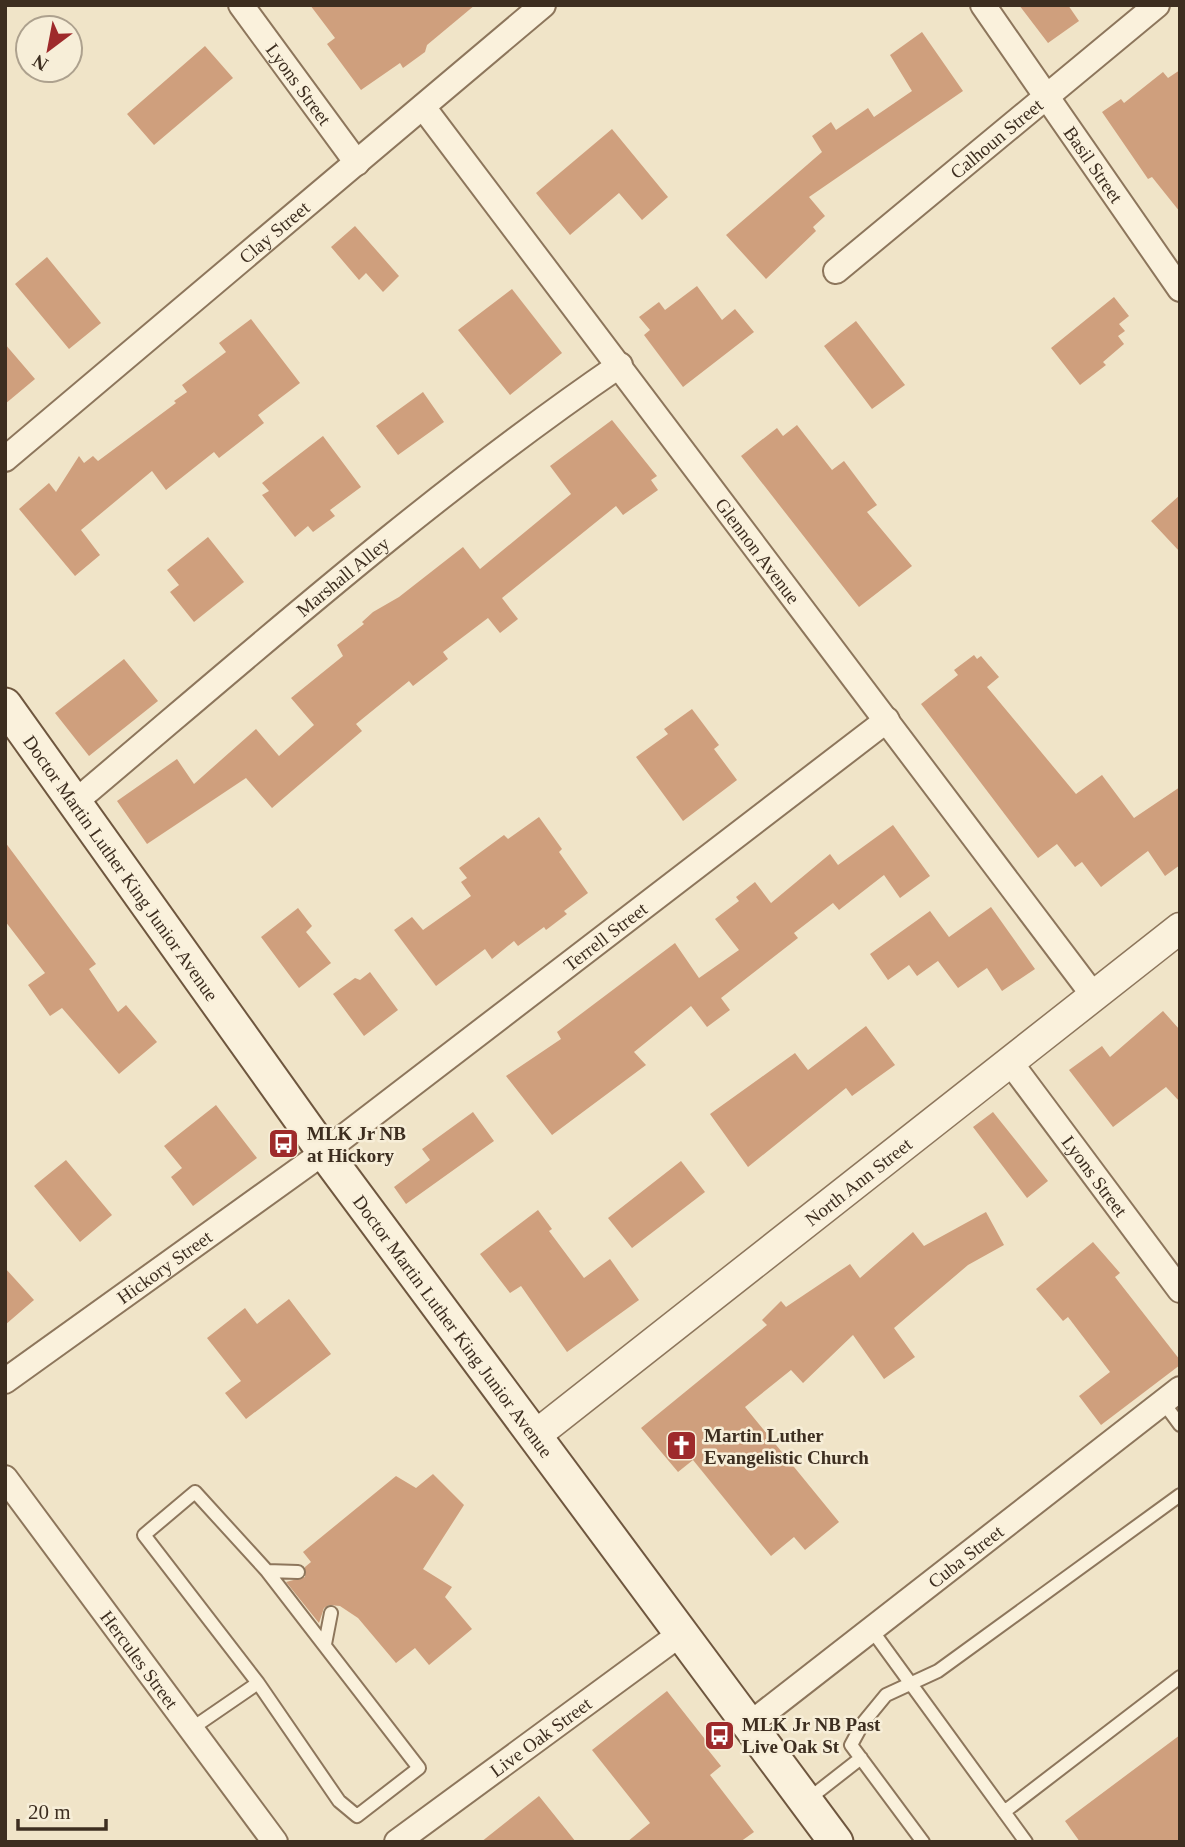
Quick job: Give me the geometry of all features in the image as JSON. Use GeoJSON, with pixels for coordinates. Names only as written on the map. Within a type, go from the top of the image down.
{"type":"FeatureCollection","features":[{"type":"Feature","properties":{"kind":"main road","name":"Doctor Martin Luther King Junior Avenue"},"geometry":{"type":"LineString","coordinates":[[5,705],[324,1152],[683,1632],[836,1842]]}},
{"type":"Feature","properties":{"kind":"street","name":"Lyons Street"},"geometry":{"type":"LineString","coordinates":[[241,5],[357,163]]}},
{"type":"Feature","properties":{"kind":"street","name":"Clay Street"},"geometry":{"type":"LineString","coordinates":[[5,459],[543,5]]}},
{"type":"Feature","properties":{"kind":"street","name":"Basil Street"},"geometry":{"type":"LineString","coordinates":[[983,5],[1180,289]]}},
{"type":"Feature","properties":{"kind":"street","name":"Calhoun Street"},"geometry":{"type":"LineString","coordinates":[[836,271],[1157,5]]}},
{"type":"Feature","properties":{"kind":"street","name":"Glennon Avenue"},"geometry":{"type":"LineString","coordinates":[[423,107],[1094,996]]}},
{"type":"Feature","properties":{"kind":"street","name":"Marshall Alley"},"geometry":{"type":"LineString","coordinates":[[75,802],[358,562],[524,430],[620,365]]}},
{"type":"Feature","properties":{"kind":"street","name":"Terrell Street"},"geometry":{"type":"LineString","coordinates":[[324,1152],[887,720]]}},
{"type":"Feature","properties":{"kind":"street","name":"North Ann Street"},"geometry":{"type":"LineString","coordinates":[[536,1435],[1180,928]]}},
{"type":"Feature","properties":{"kind":"street","name":"Lyons Street"},"geometry":{"type":"LineString","coordinates":[[1010,1062],[1180,1290]]}},
{"type":"Feature","properties":{"kind":"street","name":"Hickory Street"},"geometry":{"type":"LineString","coordinates":[[5,1381],[324,1152]]}},
{"type":"Feature","properties":{"kind":"street","name":"Cuba Street"},"geometry":{"type":"LineString","coordinates":[[750,1724],[1171,1396]]}},
{"type":"Feature","properties":{"kind":"street","name":"Hercules Street"},"geometry":{"type":"LineString","coordinates":[[5,1478],[275,1842]]}},
{"type":"Feature","properties":{"kind":"street","name":"Live Oak Street"},"geometry":{"type":"LineString","coordinates":[[397,1842],[683,1632]]}},
{"type":"Feature","properties":{"kind":"lane"},"geometry":{"type":"LineString","coordinates":[[1171,1396],[1180,1425]]}},
{"type":"Feature","properties":{"kind":"lane"},"geometry":{"type":"LineString","coordinates":[[195,1492],[267,1571],[326,1644],[419,1768],[357,1816],[338,1801],[258,1683],[144,1535],[195,1492]]}},
{"type":"Feature","properties":{"kind":"lane"},"geometry":{"type":"LineString","coordinates":[[923,1842],[851,1745],[863,1723],[886,1695],[938,1671],[1180,1495]]}},
{"type":"Feature","properties":{"kind":"lane"},"geometry":{"type":"LineString","coordinates":[[267,1571],[298,1572]]}},
{"type":"Feature","properties":{"kind":"lane"},"geometry":{"type":"LineString","coordinates":[[326,1644],[331,1613]]}},
{"type":"Feature","properties":{"kind":"lane"},"geometry":{"type":"LineString","coordinates":[[871,1629],[1026,1842]]}},
{"type":"Feature","properties":{"kind":"lane"},"geometry":{"type":"LineString","coordinates":[[1004,1812],[1180,1677]]}},
{"type":"Feature","properties":{"kind":"lane"},"geometry":{"type":"LineString","coordinates":[[191,1729],[258,1683]]}},
{"type":"Feature","properties":{"kind":"lane"},"geometry":{"type":"LineString","coordinates":[[806,1801],[861,1758]]}},
{"type":"Feature","properties":{"kind":"building"},"geometry":{"type":"Polygon","coordinates":[[[310,5],[475,5],[427,45],[425,52],[403,68],[400,63],[361,90],[327,44],[335,38],[310,5]]]}},
{"type":"Feature","properties":{"kind":"building"},"geometry":{"type":"Polygon","coordinates":[[[1019,5],[1068,5],[1079,21],[1048,43],[1019,5]]]}},
{"type":"Feature","properties":{"kind":"building"},"geometry":{"type":"Polygon","coordinates":[[[922,32],[963,91],[809,197],[825,216],[813,227],[816,231],[766,279],[726,235],[822,152],[812,136],[831,122],[836,130],[868,108],[874,117],[912,91],[890,55],[922,32]]]}},
{"type":"Feature","properties":{"kind":"building"},"geometry":{"type":"Polygon","coordinates":[[[205,46],[233,78],[154,145],[127,114],[205,46]]]}},
{"type":"Feature","properties":{"kind":"building"},"geometry":{"type":"Polygon","coordinates":[[[1180,70],[1180,212],[1152,177],[1148,179],[1102,112],[1121,99],[1124,103],[1163,72],[1168,78],[1180,70]]]}},
{"type":"Feature","properties":{"kind":"building"},"geometry":{"type":"Polygon","coordinates":[[[612,129],[668,197],[642,220],[619,193],[570,235],[536,193],[612,129]]]}},
{"type":"Feature","properties":{"kind":"building"},"geometry":{"type":"Polygon","coordinates":[[[355,226],[399,276],[383,292],[366,273],[359,280],[331,247],[355,226]]]}},
{"type":"Feature","properties":{"kind":"building"},"geometry":{"type":"Polygon","coordinates":[[[47,257],[101,323],[69,349],[15,284],[47,257]]]}},
{"type":"Feature","properties":{"kind":"building"},"geometry":{"type":"Polygon","coordinates":[[[697,286],[722,320],[735,309],[754,332],[683,387],[644,335],[650,330],[639,317],[659,302],[665,310],[697,286]]]}},
{"type":"Feature","properties":{"kind":"building"},"geometry":{"type":"Polygon","coordinates":[[[512,289],[562,353],[510,395],[458,330],[512,289]]]}},
{"type":"Feature","properties":{"kind":"building"},"geometry":{"type":"Polygon","coordinates":[[[1114,297],[1129,316],[1119,324],[1125,331],[1118,336],[1124,344],[1103,362],[1106,365],[1080,385],[1051,348],[1114,297]]]}},
{"type":"Feature","properties":{"kind":"building"},"geometry":{"type":"Polygon","coordinates":[[[251,319],[300,383],[258,415],[264,423],[219,458],[214,452],[166,490],[152,471],[81,530],[100,555],[75,576],[19,509],[49,483],[56,492],[79,456],[84,463],[93,456],[98,461],[176,403],[174,401],[187,392],[182,385],[226,352],[219,343],[251,319]]]}},
{"type":"Feature","properties":{"kind":"building"},"geometry":{"type":"Polygon","coordinates":[[[856,321],[905,385],[872,409],[824,346],[856,321]]]}},
{"type":"Feature","properties":{"kind":"building"},"geometry":{"type":"Polygon","coordinates":[[[5,344],[35,379],[5,404],[5,344]]]}},
{"type":"Feature","properties":{"kind":"building"},"geometry":{"type":"Polygon","coordinates":[[[423,392],[444,422],[398,455],[376,426],[423,392]]]}},
{"type":"Feature","properties":{"kind":"building"},"geometry":{"type":"Polygon","coordinates":[[[612,420],[657,476],[651,480],[658,490],[623,515],[616,506],[502,598],[518,619],[500,633],[488,618],[443,652],[448,659],[413,686],[409,681],[356,724],[362,731],[272,808],[246,778],[147,844],[117,801],[177,759],[194,784],[256,729],[279,756],[314,725],[291,698],[343,656],[337,645],[364,624],[362,622],[373,612],[399,597],[463,547],[480,569],[571,494],[550,466],[612,420]]]}},
{"type":"Feature","properties":{"kind":"building"},"geometry":{"type":"Polygon","coordinates":[[[797,425],[832,470],[844,461],[877,505],[867,512],[912,566],[859,607],[741,456],[777,428],[783,436],[797,425]]]}},
{"type":"Feature","properties":{"kind":"building"},"geometry":{"type":"Polygon","coordinates":[[[323,436],[361,487],[330,510],[335,516],[313,532],[308,526],[295,537],[262,495],[269,491],[262,483],[323,436]]]}},
{"type":"Feature","properties":{"kind":"building"},"geometry":{"type":"Polygon","coordinates":[[[1180,495],[1180,552],[1151,521],[1180,495]]]}},
{"type":"Feature","properties":{"kind":"building"},"geometry":{"type":"Polygon","coordinates":[[[208,537],[244,582],[194,622],[170,592],[179,585],[167,570],[208,537]]]}},
{"type":"Feature","properties":{"kind":"building"},"geometry":{"type":"Polygon","coordinates":[[[974,655],[977,659],[981,656],[999,677],[987,687],[1076,794],[1102,775],[1134,818],[1180,787],[1180,865],[1165,876],[1148,851],[1101,887],[1082,862],[1075,867],[1057,844],[1038,858],[921,704],[958,675],[954,670],[974,655]]]}},
{"type":"Feature","properties":{"kind":"building"},"geometry":{"type":"Polygon","coordinates":[[[124,659],[158,701],[89,756],[55,713],[124,659]]]}},
{"type":"Feature","properties":{"kind":"building"},"geometry":{"type":"Polygon","coordinates":[[[692,709],[719,745],[714,749],[737,780],[683,821],[636,757],[668,734],[664,729],[692,709]]]}},
{"type":"Feature","properties":{"kind":"building"},"geometry":{"type":"Polygon","coordinates":[[[539,817],[562,849],[559,852],[588,893],[564,911],[567,914],[546,930],[544,927],[518,946],[514,941],[492,959],[485,949],[436,986],[394,930],[412,917],[423,930],[471,896],[461,882],[467,878],[459,868],[504,835],[508,839],[539,817]]]}},
{"type":"Feature","properties":{"kind":"building"},"geometry":{"type":"Polygon","coordinates":[[[893,825],[930,876],[900,898],[884,875],[839,910],[833,903],[794,933],[798,938],[721,998],[730,1010],[707,1027],[691,1006],[634,1052],[646,1065],[552,1135],[506,1076],[561,1039],[557,1032],[675,943],[699,978],[739,950],[715,919],[739,901],[736,897],[755,882],[771,903],[830,854],[838,865],[893,825]]]}},
{"type":"Feature","properties":{"kind":"building"},"geometry":{"type":"Polygon","coordinates":[[[5,842],[96,964],[89,969],[118,1012],[126,1005],[157,1042],[119,1074],[62,1008],[50,1016],[28,985],[45,973],[5,921],[5,842]]]}},
{"type":"Feature","properties":{"kind":"building"},"geometry":{"type":"Polygon","coordinates":[[[991,907],[1035,969],[1002,991],[987,968],[958,988],[938,961],[917,976],[909,965],[888,980],[870,954],[930,911],[949,937],[991,907]]]}},
{"type":"Feature","properties":{"kind":"building"},"geometry":{"type":"Polygon","coordinates":[[[298,908],[312,926],[306,932],[331,963],[299,988],[261,937],[298,908]]]}},
{"type":"Feature","properties":{"kind":"building"},"geometry":{"type":"Polygon","coordinates":[[[370,972],[398,1010],[364,1036],[333,994],[355,978],[360,980],[370,972]]]}},
{"type":"Feature","properties":{"kind":"building"},"geometry":{"type":"Polygon","coordinates":[[[1163,1011],[1180,1030],[1180,1102],[1166,1087],[1113,1127],[1069,1070],[1102,1046],[1110,1057],[1163,1011]]]}},
{"type":"Feature","properties":{"kind":"building"},"geometry":{"type":"Polygon","coordinates":[[[866,1026],[895,1065],[852,1096],[846,1088],[748,1167],[710,1114],[795,1053],[808,1070],[866,1026]]]}},
{"type":"Feature","properties":{"kind":"building"},"geometry":{"type":"Polygon","coordinates":[[[216,1105],[257,1158],[193,1206],[171,1177],[182,1168],[164,1146],[216,1105]]]}},
{"type":"Feature","properties":{"kind":"building"},"geometry":{"type":"Polygon","coordinates":[[[473,1112],[494,1141],[406,1204],[394,1187],[430,1160],[422,1149],[473,1112]]]}},
{"type":"Feature","properties":{"kind":"building"},"geometry":{"type":"Polygon","coordinates":[[[993,1112],[1048,1181],[1027,1198],[973,1127],[993,1112]]]}},
{"type":"Feature","properties":{"kind":"building"},"geometry":{"type":"Polygon","coordinates":[[[66,1160],[112,1215],[80,1242],[34,1186],[66,1160]]]}},
{"type":"Feature","properties":{"kind":"building"},"geometry":{"type":"Polygon","coordinates":[[[681,1161],[705,1192],[632,1248],[608,1218],[681,1161]]]}},
{"type":"Feature","properties":{"kind":"building"},"geometry":{"type":"Polygon","coordinates":[[[538,1210],[552,1229],[549,1231],[584,1278],[610,1259],[639,1300],[567,1352],[521,1286],[510,1293],[480,1254],[538,1210]]]}},
{"type":"Feature","properties":{"kind":"building"},"geometry":{"type":"Polygon","coordinates":[[[986,1212],[1004,1245],[968,1265],[894,1328],[915,1357],[884,1379],[853,1335],[803,1383],[791,1370],[745,1407],[839,1522],[805,1550],[794,1537],[771,1556],[693,1460],[678,1472],[641,1428],[767,1325],[762,1320],[781,1301],[786,1307],[850,1264],[860,1278],[913,1232],[924,1246],[986,1212]]]}},
{"type":"Feature","properties":{"kind":"building"},"geometry":{"type":"Polygon","coordinates":[[[1093,1242],[1120,1273],[1115,1277],[1180,1360],[1180,1365],[1101,1425],[1079,1396],[1110,1372],[1068,1317],[1063,1321],[1036,1289],[1093,1242]]]}},
{"type":"Feature","properties":{"kind":"building"},"geometry":{"type":"Polygon","coordinates":[[[5,1268],[34,1300],[5,1325],[5,1268]]]}},
{"type":"Feature","properties":{"kind":"building"},"geometry":{"type":"Polygon","coordinates":[[[289,1299],[331,1354],[246,1419],[225,1393],[241,1381],[207,1338],[245,1308],[257,1324],[289,1299]]]}},
{"type":"Feature","properties":{"kind":"building"},"geometry":{"type":"Polygon","coordinates":[[[433,1474],[464,1505],[423,1569],[452,1587],[445,1597],[472,1629],[429,1665],[415,1648],[396,1663],[358,1618],[340,1606],[329,1605],[324,1608],[319,1623],[286,1582],[305,1577],[305,1567],[311,1562],[303,1552],[396,1476],[416,1488],[433,1474]]]}},
{"type":"Feature","properties":{"kind":"building"},"geometry":{"type":"Polygon","coordinates":[[[667,1691],[708,1743],[705,1746],[721,1766],[710,1775],[754,1832],[740,1842],[627,1842],[650,1823],[592,1750],[667,1691]]]}},
{"type":"Feature","properties":{"kind":"building"},"geometry":{"type":"Polygon","coordinates":[[[1180,1735],[1180,1842],[1080,1842],[1065,1821],[1180,1735]]]}},
{"type":"Feature","properties":{"kind":"building"},"geometry":{"type":"Polygon","coordinates":[[[539,1796],[576,1842],[481,1842],[539,1796]]]}},
{"type":"Feature","properties":{"kind":"place","name":"MLK Jr NB at Hickory"},"geometry":{"type":"Point","coordinates":[284,1144]}},
{"type":"Feature","properties":{"kind":"place","name":"Martin Luther Evangelistic Church"},"geometry":{"type":"Point","coordinates":[681,1446]}},
{"type":"Feature","properties":{"kind":"place","name":"MLK Jr NB Past Live Oak St"},"geometry":{"type":"Point","coordinates":[719,1735]}}]}
